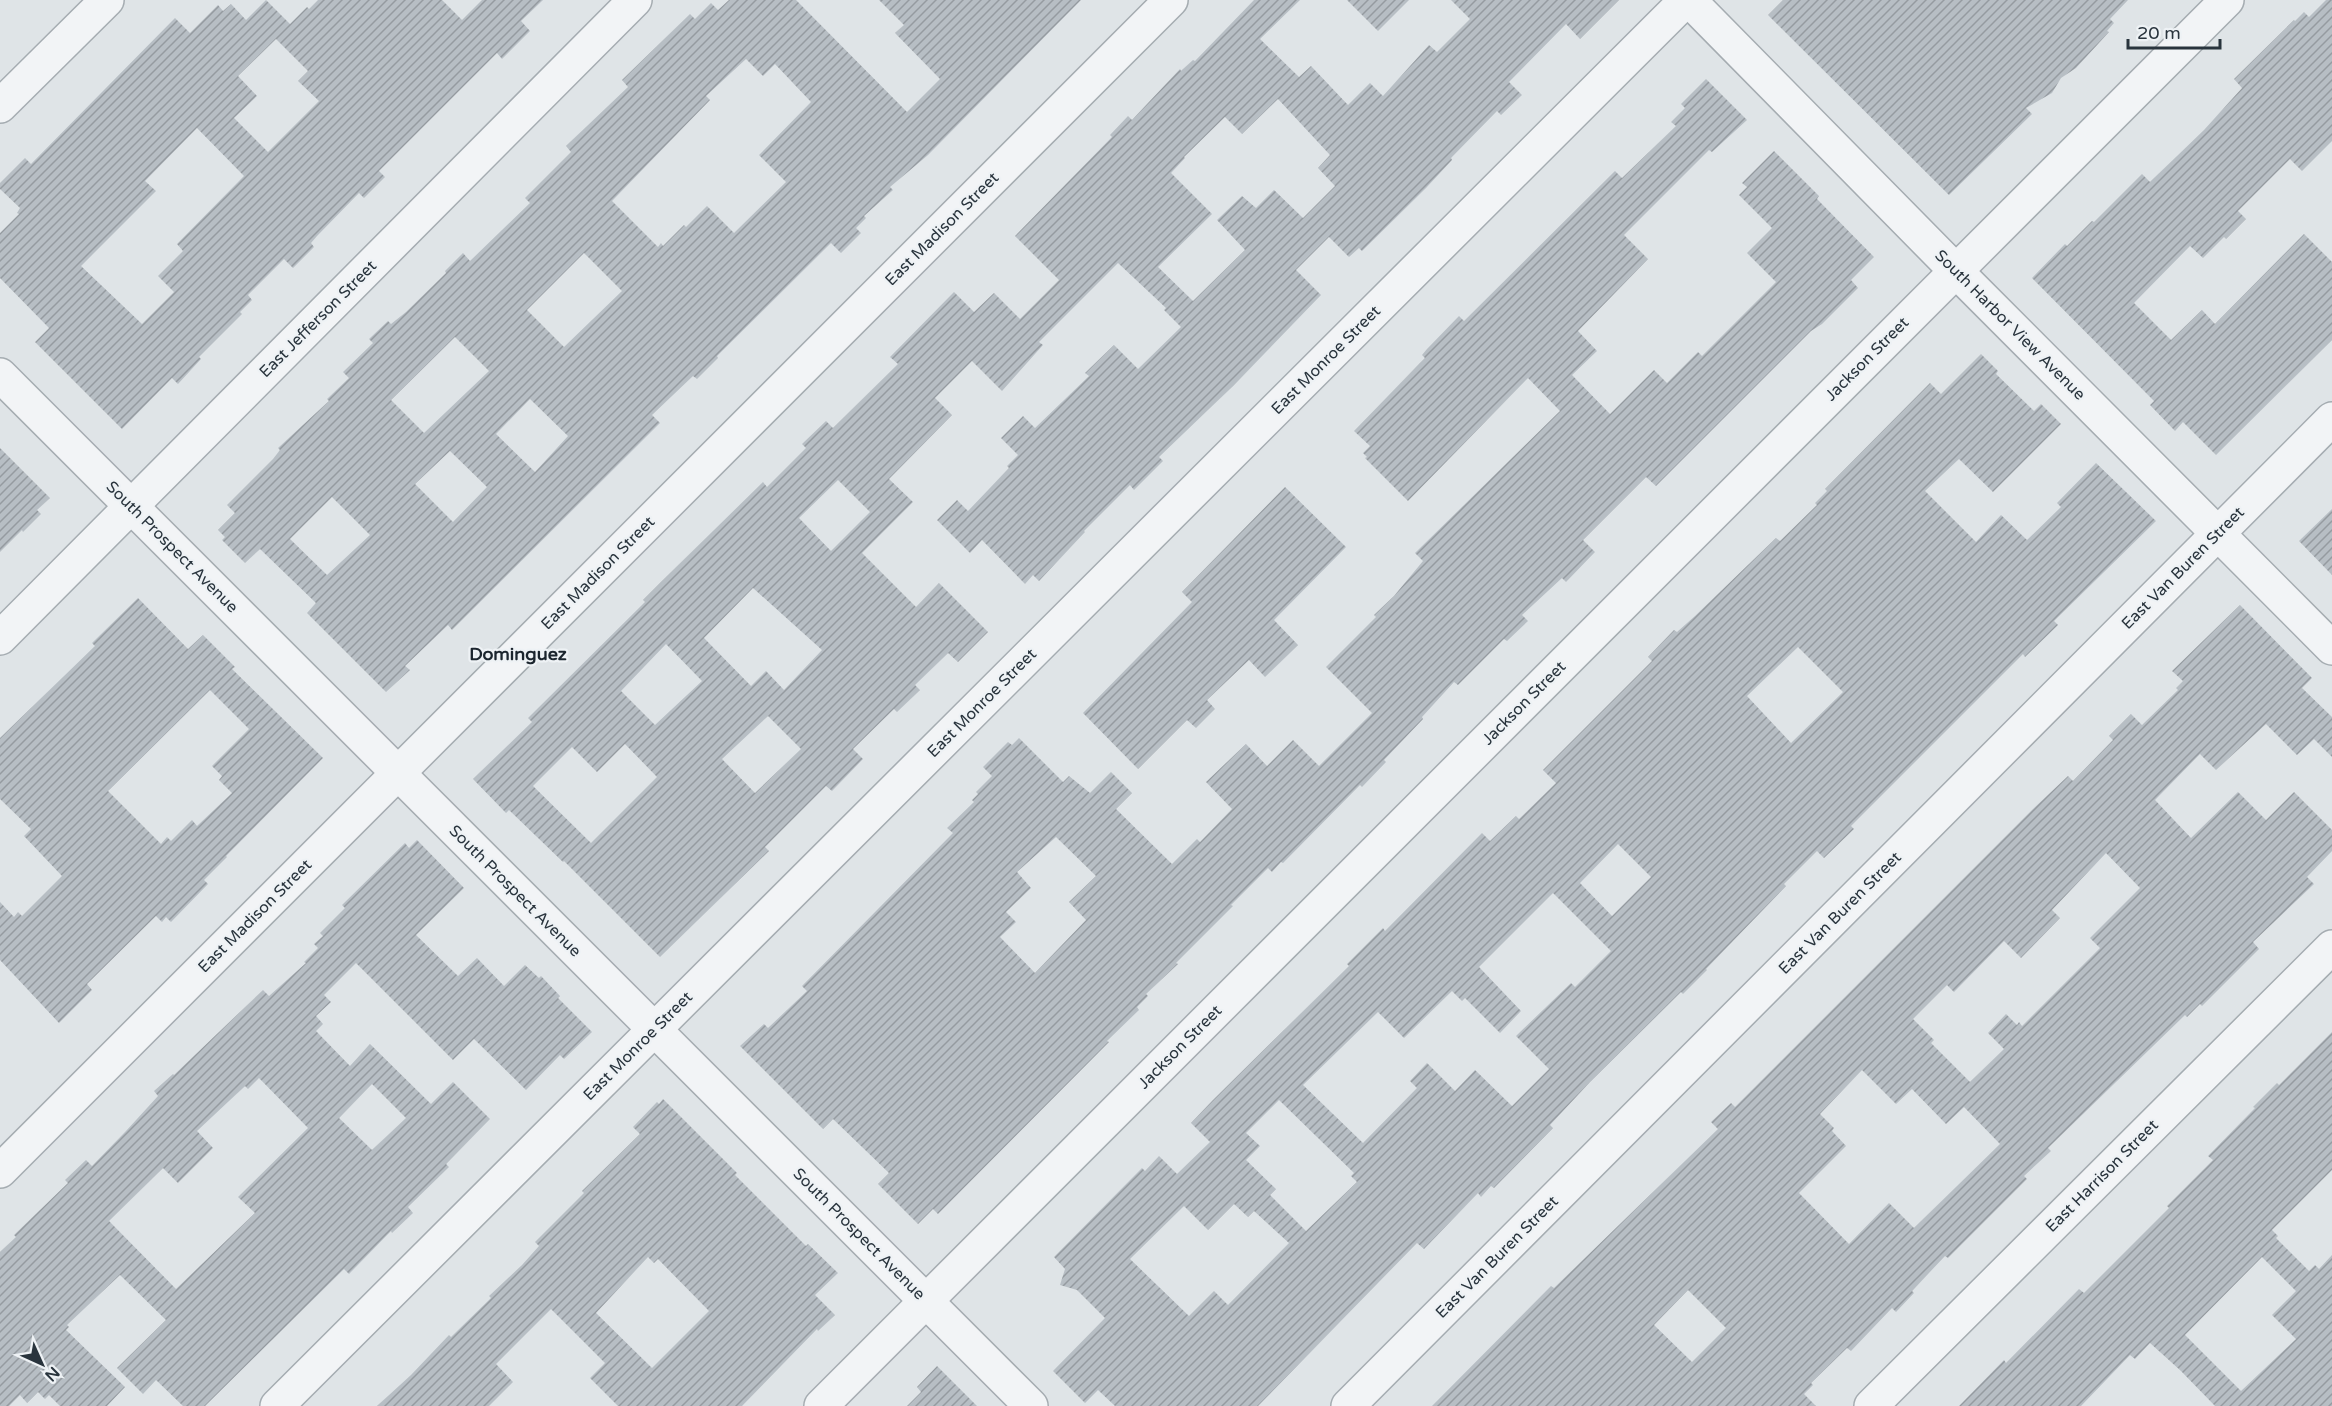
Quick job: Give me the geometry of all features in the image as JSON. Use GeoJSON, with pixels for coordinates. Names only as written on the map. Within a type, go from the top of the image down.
{"type":"FeatureCollection","features":[{"type":"Feature","properties":{"kind":"street"},"geometry":{"type":"LineString","coordinates":[[0,106],[107,0]]}},
{"type":"Feature","properties":{"kind":"street","name":"East Jefferson Street"},"geometry":{"type":"LineString","coordinates":[[0,638],[635,0]]}},
{"type":"Feature","properties":{"kind":"street","name":"East Madison Street"},"geometry":{"type":"LineString","coordinates":[[0,1171],[1171,0]]}},
{"type":"Feature","properties":{"kind":"street","name":"South Harbor View Avenue"},"geometry":{"type":"LineString","coordinates":[[1688,0],[2332,648]]}},
{"type":"Feature","properties":{"kind":"street","name":"East Monroe Street"},"geometry":{"type":"LineString","coordinates":[[277,1406],[1688,0]]}},
{"type":"Feature","properties":{"kind":"street","name":"Jackson Street"},"geometry":{"type":"LineString","coordinates":[[821,1406],[2227,0]]}},
{"type":"Feature","properties":{"kind":"street","name":"South Prospect Avenue"},"geometry":{"type":"LineString","coordinates":[[0,375],[1031,1406]]}},
{"type":"Feature","properties":{"kind":"street","name":"East Van Buren Street"},"geometry":{"type":"LineString","coordinates":[[1348,1406],[2332,419]]}},
{"type":"Feature","properties":{"kind":"street","name":"East Harrison Street"},"geometry":{"type":"LineString","coordinates":[[1871,1406],[2332,947]]}},
{"type":"Feature","properties":{"kind":"building"},"geometry":{"type":"Polygon","coordinates":[[[266,0],[290,24],[307,7],[309,9],[318,0],[442,0],[462,20],[482,0],[543,0],[521,21],[530,31],[502,59],[497,53],[379,171],[385,177],[364,198],[359,193],[317,236],[311,243],[314,247],[293,268],[284,259],[248,295],[252,300],[240,312],[242,314],[199,357],[201,359],[178,384],[172,378],[122,429],[35,342],[49,328],[0,278],[0,233],[19,214],[17,213],[20,208],[0,189],[0,183],[25,158],[31,164],[175,18],[190,33],[218,5],[223,11],[231,4],[246,20],[266,0]],[[276,39],[238,76],[257,96],[234,118],[268,152],[319,101],[298,81],[308,71],[276,39]],[[197,128],[145,181],[156,191],[81,266],[142,324],[174,292],[158,276],[183,251],[177,244],[244,176],[197,128]]]}},
{"type":"Feature","properties":{"kind":"building"},"geometry":{"type":"Polygon","coordinates":[[[729,0],[796,0],[907,112],[940,79],[895,33],[904,25],[879,0],[1081,0],[928,155],[890,187],[893,190],[864,216],[866,218],[856,228],[861,233],[841,253],[831,243],[717,356],[718,358],[697,379],[693,376],[652,415],[660,423],[452,630],[448,625],[405,666],[410,670],[386,692],[307,613],[316,603],[260,549],[245,563],[222,540],[225,537],[218,530],[235,513],[227,505],[273,459],[280,450],[278,448],[329,401],[327,399],[349,378],[343,372],[373,343],[369,339],[388,321],[391,324],[406,312],[463,253],[470,261],[530,203],[525,198],[571,152],[566,146],[628,87],[622,80],[690,14],[695,19],[711,3],[718,10],[729,0]],[[746,59],[706,96],[710,100],[612,201],[658,247],[661,243],[663,246],[684,225],[686,227],[707,206],[734,233],[786,182],[759,155],[811,102],[775,64],[763,76],[746,59]],[[584,253],[527,310],[564,347],[622,291],[584,253]],[[455,337],[391,400],[424,433],[489,371],[455,337]],[[530,399],[496,434],[535,472],[568,436],[530,399]],[[450,451],[415,484],[453,522],[487,487],[450,451]],[[332,497],[290,539],[327,575],[370,535],[332,497]]]}},
{"type":"Feature","properties":{"kind":"building"},"geometry":{"type":"Polygon","coordinates":[[[1254,0],[1300,0],[1260,39],[1299,77],[1311,66],[1348,105],[1370,83],[1383,96],[1429,45],[1437,52],[1470,19],[1451,0],[1619,0],[1580,39],[1566,24],[1509,82],[1522,95],[1501,115],[1497,111],[1451,158],[1452,160],[1426,188],[1362,251],[1359,248],[1349,257],[1329,237],[1296,270],[1321,295],[1233,386],[1159,457],[1163,461],[1134,490],[1130,485],[1039,581],[1033,575],[1025,584],[982,540],[970,553],[937,520],[957,500],[968,511],[1009,468],[1007,466],[1018,455],[1001,438],[1023,416],[1035,428],[1089,376],[1085,373],[1114,345],[1138,369],[1181,327],[1164,310],[1166,308],[1118,263],[1039,342],[1043,345],[1002,391],[972,361],[935,398],[952,415],[889,479],[913,502],[862,553],[916,607],[939,583],[988,632],[958,662],[948,653],[915,685],[920,690],[897,712],[894,709],[853,749],[863,759],[832,791],[826,786],[765,847],[769,851],[660,957],[564,861],[509,810],[506,813],[473,779],[532,722],[528,718],[645,602],[643,600],[763,482],[767,487],[806,448],[802,444],[826,421],[833,428],[898,364],[890,357],[954,292],[974,312],[994,293],[1020,319],[1059,280],[1015,236],[1112,137],[1110,135],[1128,116],[1132,120],[1180,69],[1181,71],[1193,60],[1195,61],[1254,0]],[[1278,99],[1242,134],[1225,117],[1171,173],[1212,214],[1158,267],[1193,301],[1245,250],[1217,220],[1242,196],[1256,208],[1274,190],[1303,218],[1335,186],[1318,168],[1330,155],[1278,99]],[[838,480],[799,518],[831,551],[870,512],[838,480]],[[753,588],[704,638],[751,686],[766,671],[784,690],[822,650],[753,588]],[[666,644],[621,691],[655,725],[702,681],[666,644]],[[768,716],[722,759],[755,793],[801,749],[768,716]],[[625,744],[597,772],[572,747],[533,786],[591,843],[657,777],[625,744]]]}},
{"type":"Feature","properties":{"kind":"building"},"geometry":{"type":"Polygon","coordinates":[[[1347,0],[1409,0],[1378,31],[1347,0]]]}},
{"type":"Feature","properties":{"kind":"building"},"geometry":{"type":"Polygon","coordinates":[[[1783,0],[2128,0],[2110,19],[2114,23],[2107,31],[2109,32],[2076,68],[2061,78],[2052,93],[2026,108],[2032,114],[1949,195],[1768,15],[1783,0]]]}},
{"type":"Feature","properties":{"kind":"building"},"geometry":{"type":"Polygon","coordinates":[[[2326,0],[2332,0],[2332,141],[2302,171],[2290,159],[2238,211],[2246,219],[2226,239],[2224,237],[2203,258],[2190,246],[2134,303],[2171,340],[2202,310],[2215,324],[2304,234],[2332,262],[2332,340],[2216,455],[2183,422],[2175,431],[2150,405],[2154,401],[2032,278],[2065,244],[2067,246],[2092,221],[2094,222],[2142,174],[2150,182],[2204,130],[2242,88],[2234,79],[2294,20],[2304,12],[2309,17],[2326,0]]]}},
{"type":"Feature","properties":{"kind":"building"},"geometry":{"type":"Polygon","coordinates":[[[1706,79],[1747,120],[1712,152],[1709,150],[1624,235],[1648,259],[1578,331],[1597,351],[1572,375],[1610,414],[1654,370],[1667,383],[1698,352],[1702,356],[1776,282],[1747,253],[1772,228],[1739,195],[1747,187],[1742,183],[1774,151],[1819,196],[1817,199],[1874,257],[1851,280],[1858,288],[1822,324],[1811,331],[1656,486],[1646,477],[1583,540],[1595,552],[1566,582],[1562,578],[1522,615],[1528,621],[1507,641],[1504,639],[1458,685],[1454,682],[1362,787],[1360,785],[1283,863],[1281,862],[1272,872],[1268,868],[1176,963],[1178,964],[1146,994],[1148,996],[1137,1007],[1139,1010],[1107,1041],[1109,1042],[938,1214],[933,1209],[918,1224],[878,1184],[889,1173],[833,1119],[823,1129],[740,1046],[764,1024],[768,1028],[807,991],[802,986],[953,833],[947,828],[974,802],[972,800],[978,794],[976,792],[992,776],[983,767],[1008,742],[1012,745],[1019,738],[1063,782],[1069,776],[1090,793],[1111,772],[1132,793],[1116,809],[1172,864],[1197,839],[1200,842],[1232,809],[1206,782],[1246,744],[1267,766],[1293,740],[1319,766],[1372,713],[1326,667],[1376,617],[1374,615],[1394,596],[1423,561],[1415,553],[1560,411],[1528,378],[1408,501],[1365,458],[1367,457],[1363,453],[1370,446],[1354,431],[1425,358],[1422,355],[1459,316],[1464,321],[1615,171],[1622,178],[1676,126],[1671,122],[1685,108],[1681,104],[1706,79]],[[1056,837],[1017,872],[1031,888],[1006,912],[1016,922],[1000,937],[1035,973],[1086,920],[1069,902],[1096,876],[1056,837]]]}},
{"type":"Feature","properties":{"kind":"building"},"geometry":{"type":"Polygon","coordinates":[[[1981,354],[1998,371],[1996,374],[2034,411],[2041,404],[2061,424],[1993,492],[1959,459],[1925,491],[1976,542],[2001,515],[2027,540],[2061,507],[2057,503],[2096,463],[2156,521],[2054,621],[2058,625],[2025,657],[2023,654],[1851,826],[1854,829],[1824,858],[1817,851],[1784,884],[1786,886],[1707,970],[1683,994],[1681,992],[1590,1082],[1550,1125],[1553,1128],[1494,1188],[1491,1186],[1481,1197],[1478,1193],[1424,1249],[1417,1243],[1258,1406],[1115,1406],[1098,1390],[1085,1403],[1053,1371],[1105,1318],[1077,1290],[1060,1285],[1065,1269],[1054,1257],[1142,1168],[1145,1171],[1159,1156],[1177,1174],[1210,1142],[1191,1123],[1213,1100],[1349,966],[1347,964],[1383,928],[1385,931],[1482,833],[1490,841],[1516,816],[1519,819],[1556,783],[1543,770],[1652,661],[1648,657],[1674,630],[1677,632],[1695,616],[1776,538],[1780,541],[1817,505],[1815,503],[1827,491],[1825,489],[1930,383],[1941,394],[1981,354]],[[1798,647],[1747,696],[1791,743],[1843,692],[1798,647]],[[1618,844],[1580,883],[1612,916],[1651,877],[1618,844]],[[1553,893],[1479,967],[1521,1011],[1500,1033],[1465,998],[1462,1001],[1452,991],[1404,1038],[1378,1012],[1303,1085],[1363,1143],[1417,1088],[1410,1081],[1427,1063],[1455,1091],[1475,1070],[1512,1106],[1549,1069],[1516,1036],[1571,983],[1575,987],[1611,951],[1553,893]],[[1279,1100],[1246,1133],[1260,1146],[1246,1160],[1276,1189],[1270,1195],[1306,1231],[1357,1182],[1351,1176],[1354,1173],[1279,1100]],[[1234,1204],[1208,1230],[1184,1206],[1130,1259],[1189,1316],[1214,1291],[1228,1305],[1289,1243],[1254,1211],[1248,1217],[1234,1204]]]}},
{"type":"Feature","properties":{"kind":"building"},"geometry":{"type":"Polygon","coordinates":[[[0,448],[50,498],[37,510],[41,514],[0,552],[0,448]]]}},
{"type":"Feature","properties":{"kind":"building"},"geometry":{"type":"Polygon","coordinates":[[[1285,487],[1346,547],[1274,620],[1298,645],[1265,677],[1249,660],[1207,700],[1215,709],[1196,728],[1187,720],[1138,769],[1083,713],[1192,602],[1182,592],[1285,487]]]}},
{"type":"Feature","properties":{"kind":"building"},"geometry":{"type":"Polygon","coordinates":[[[2332,509],[2332,575],[2299,541],[2332,509]]]}},
{"type":"Feature","properties":{"kind":"building"},"geometry":{"type":"Polygon","coordinates":[[[138,598],[188,649],[203,635],[235,667],[232,669],[323,758],[226,856],[204,880],[208,884],[171,922],[166,917],[162,922],[156,916],[87,984],[92,990],[59,1023],[0,960],[0,902],[14,917],[18,912],[22,916],[62,876],[24,836],[31,829],[0,799],[0,738],[95,646],[92,643],[138,598]],[[210,690],[108,791],[161,844],[167,837],[171,841],[192,820],[197,826],[232,793],[219,780],[222,776],[212,766],[249,729],[210,690]]]}},
{"type":"Feature","properties":{"kind":"building"},"geometry":{"type":"Polygon","coordinates":[[[2240,605],[2312,678],[2302,688],[2332,717],[2332,757],[2314,739],[2297,755],[2266,724],[2216,770],[2200,754],[2155,800],[2191,838],[2238,792],[2266,820],[2294,792],[2332,830],[2332,851],[2307,877],[2314,884],[2253,942],[2259,949],[2202,1006],[2200,1004],[2187,1017],[2185,1015],[2048,1148],[2051,1151],[2024,1176],[2027,1179],[1948,1258],[1945,1256],[1896,1312],[1892,1308],[1851,1351],[1847,1348],[1811,1383],[1813,1385],[1804,1394],[1816,1406],[1432,1406],[1551,1286],[1554,1288],[1718,1129],[1711,1122],[1731,1103],[1735,1107],[2068,776],[2073,781],[2113,740],[2109,736],[2131,714],[2142,725],[2178,690],[2176,688],[2183,681],[2172,671],[2240,605]],[[2106,853],[2052,910],[2060,918],[2021,958],[2004,941],[1954,992],[1947,985],[1913,1019],[1934,1040],[1931,1043],[1970,1082],[2004,1049],[1988,1033],[2006,1014],[2017,1025],[2019,1022],[2022,1026],[2100,948],[2090,938],[2140,888],[2106,853]],[[1862,1070],[1820,1114],[1834,1128],[1832,1131],[1846,1146],[1799,1193],[1849,1244],[1889,1203],[1914,1228],[2000,1144],[1964,1107],[1946,1124],[1912,1089],[1896,1104],[1862,1070]],[[1688,1290],[1654,1325],[1692,1362],[1726,1328],[1688,1290]]]}},
{"type":"Feature","properties":{"kind":"building"},"geometry":{"type":"Polygon","coordinates":[[[417,840],[464,888],[416,935],[458,976],[477,958],[504,986],[525,965],[539,978],[541,976],[560,996],[558,998],[592,1032],[564,1059],[560,1055],[526,1090],[474,1039],[453,1060],[356,963],[324,995],[331,1002],[316,1016],[323,1024],[316,1031],[350,1066],[370,1044],[431,1104],[453,1082],[490,1119],[446,1164],[449,1167],[408,1207],[413,1213],[392,1233],[391,1231],[349,1274],[344,1269],[205,1406],[183,1406],[156,1380],[143,1394],[117,1368],[166,1320],[120,1275],[67,1325],[69,1327],[66,1330],[125,1387],[107,1406],[60,1406],[49,1395],[45,1399],[38,1392],[27,1403],[20,1395],[9,1406],[0,1406],[0,1252],[16,1237],[14,1235],[68,1183],[65,1180],[86,1160],[92,1166],[126,1131],[158,1096],[154,1091],[174,1075],[263,990],[269,996],[306,963],[304,962],[318,948],[314,944],[323,936],[320,933],[345,908],[342,905],[405,843],[409,848],[417,840]],[[259,1078],[248,1089],[245,1086],[197,1131],[213,1148],[178,1183],[163,1168],[109,1221],[176,1289],[255,1213],[238,1197],[308,1128],[259,1078]],[[372,1084],[339,1118],[372,1150],[406,1118],[372,1084]]]}},
{"type":"Feature","properties":{"kind":"building"},"geometry":{"type":"Polygon","coordinates":[[[2332,1032],[2332,1170],[2272,1230],[2278,1236],[2276,1238],[2309,1271],[2315,1265],[2319,1269],[2332,1255],[2332,1406],[2215,1406],[2150,1343],[2135,1359],[2130,1355],[2081,1406],[1959,1406],[2004,1360],[2006,1363],[2079,1289],[2084,1293],[2169,1208],[2167,1206],[2213,1160],[2208,1156],[2277,1083],[2279,1085],[2332,1032]],[[2262,1257],[2185,1335],[2241,1391],[2296,1339],[2272,1315],[2296,1291],[2262,1257]]]}},
{"type":"Feature","properties":{"kind":"building"},"geometry":{"type":"Polygon","coordinates":[[[663,1099],[806,1246],[808,1244],[838,1273],[815,1295],[835,1315],[818,1331],[817,1329],[742,1406],[618,1406],[590,1378],[605,1363],[551,1309],[496,1364],[513,1382],[489,1406],[377,1406],[449,1335],[451,1337],[522,1265],[539,1246],[535,1242],[584,1193],[582,1191],[640,1134],[633,1127],[657,1102],[659,1104],[663,1099]],[[648,1257],[596,1313],[652,1368],[709,1311],[658,1259],[654,1263],[648,1257]]]}},
{"type":"Feature","properties":{"kind":"building"},"geometry":{"type":"Polygon","coordinates":[[[937,1366],[977,1406],[907,1406],[921,1392],[917,1387],[937,1366]]]}},
{"type":"Feature","properties":{"kind":"district","name":"Dominguez"},"geometry":{"type":"Point","coordinates":[518,654]}}]}
